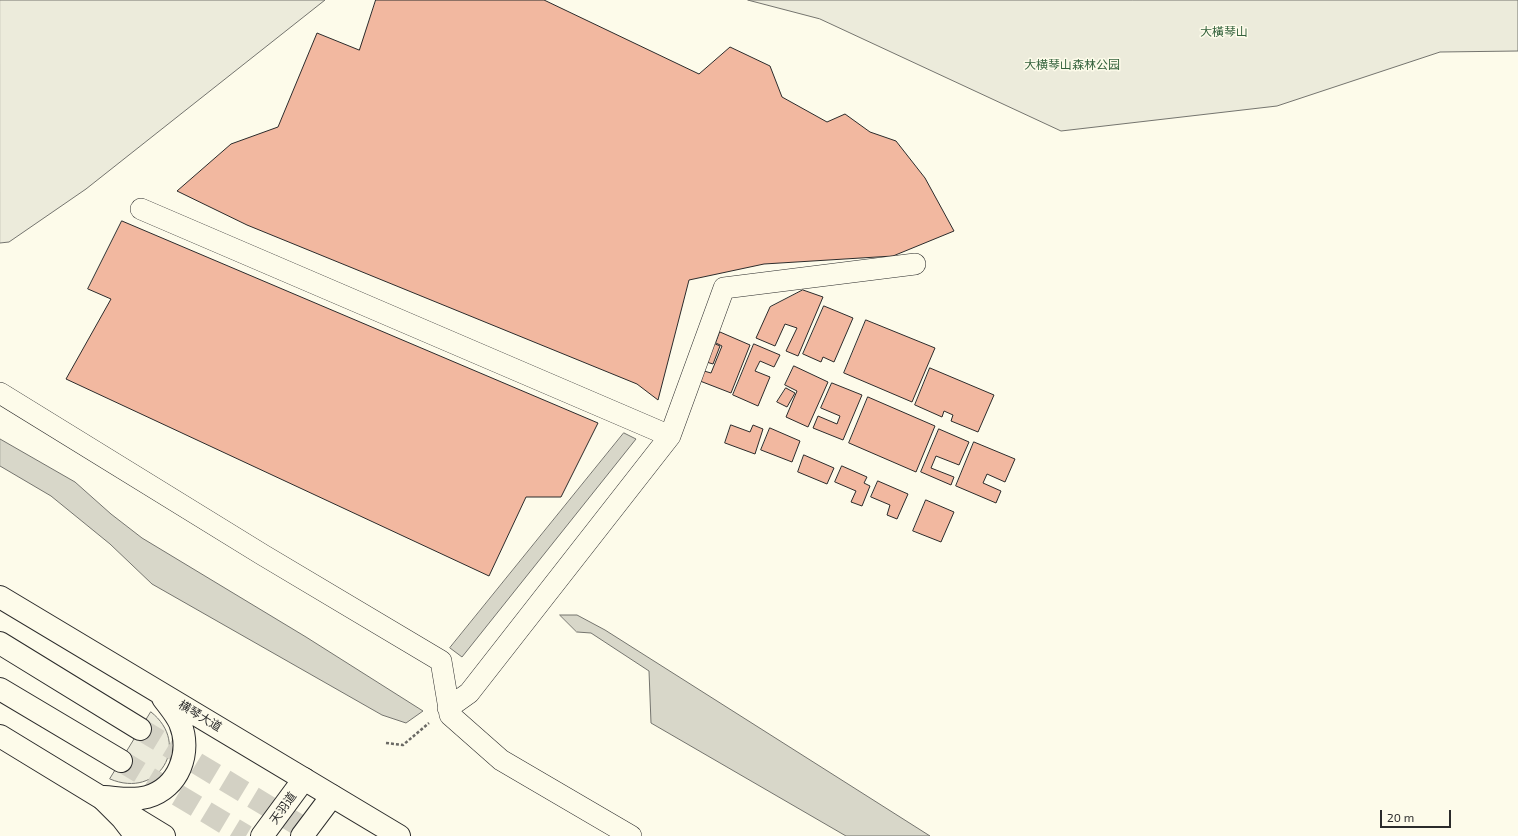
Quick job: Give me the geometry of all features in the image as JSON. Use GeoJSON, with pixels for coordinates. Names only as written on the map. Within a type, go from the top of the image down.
{"type":"FeatureCollection","features":[{"type":"Feature","properties":{"kind":"main road","name":"横琴大道"},"geometry":{"type":"LineString","coordinates":[[0,598],[399,836]]}},
{"type":"Feature","properties":{"kind":"main road"},"geometry":{"type":"LineString","coordinates":[[0,643],[140,729]]}},
{"type":"Feature","properties":{"kind":"main road"},"geometry":{"type":"LineString","coordinates":[[0,689],[121,761]]}},
{"type":"Feature","properties":{"kind":"main road"},"geometry":{"type":"LineString","coordinates":[[101,798],[132,800],[148,797],[162,790],[173,780],[181,766],[185,751],[184,736],[179,721],[158,692]]}},
{"type":"Feature","properties":{"kind":"main road"},"geometry":{"type":"LineString","coordinates":[[0,736],[164,836]]}},
{"type":"Feature","properties":{"kind":"main road","name":"天羽道"},"geometry":{"type":"LineString","coordinates":[[262,836],[304,779]]}},
{"type":"Feature","properties":{"kind":"main road"},"geometry":{"type":"LineString","coordinates":[[302,836],[332,796]]}},
{"type":"Feature","properties":{"kind":"main road"},"geometry":{"type":"LineString","coordinates":[[101,798],[122,818],[136,836]]}},
{"type":"Feature","properties":{"kind":"street"},"geometry":{"type":"LineString","coordinates":[[141,209],[670,436]]}},
{"type":"Feature","properties":{"kind":"street"},"geometry":{"type":"LineString","coordinates":[[448,708],[468,693],[670,436],[724,288],[915,264]]}},
{"type":"Feature","properties":{"kind":"street"},"geometry":{"type":"LineString","coordinates":[[0,394],[263,555],[441,661],[450,715],[501,760],[631,836]]}},
{"type":"Feature","properties":{"kind":"path"},"geometry":{"type":"LineString","coordinates":[[386,743],[403,745],[448,708]]}},
{"type":"Feature","properties":{"kind":"green space"},"geometry":{"type":"Polygon","coordinates":[[[0,0],[325,0],[86,189],[9,242],[0,243],[0,0]]]}},
{"type":"Feature","properties":{"kind":"green space","name":"大横琴山森林公园"},"geometry":{"type":"Polygon","coordinates":[[[748,0],[1518,0],[1518,51],[1440,52],[1277,106],[1061,131],[820,19],[748,0]]]}},
{"type":"Feature","properties":{"kind":"green space"},"geometry":{"type":"Polygon","coordinates":[[[151,712],[163,725],[169,739],[169,753],[164,765],[155,775],[143,782],[128,783],[110,779],[151,712]]]}},
{"type":"Feature","properties":{"kind":"shaded area"},"geometry":{"type":"Polygon","coordinates":[[[624,433],[636,439],[462,657],[450,648],[624,433]]]}},
{"type":"Feature","properties":{"kind":"shaded area"},"geometry":{"type":"Polygon","coordinates":[[[0,439],[75,482],[111,514],[142,538],[306,637],[423,711],[406,723],[382,715],[152,584],[110,544],[51,496],[0,466],[0,439]]]}},
{"type":"Feature","properties":{"kind":"shaded area"},"geometry":{"type":"Polygon","coordinates":[[[560,615],[577,615],[605,630],[930,836],[846,836],[651,723],[649,671],[591,633],[577,632],[560,615]]]}},
{"type":"Feature","properties":{"kind":"building"},"geometry":{"type":"Polygon","coordinates":[[[376,0],[544,0],[699,74],[730,47],[770,66],[782,97],[827,122],[845,114],[870,132],[896,141],[925,178],[954,231],[893,256],[764,264],[689,280],[658,400],[637,384],[247,225],[177,191],[231,144],[278,127],[317,33],[359,50],[376,0]]]}},
{"type":"Feature","properties":{"kind":"building"},"geometry":{"type":"Polygon","coordinates":[[[122,221],[598,423],[561,497],[526,497],[489,576],[66,379],[111,299],[88,289],[122,221]]]}},
{"type":"Feature","properties":{"kind":"building"},"geometry":{"type":"Polygon","coordinates":[[[803,290],[823,297],[798,356],[786,351],[797,328],[785,324],[775,346],[756,338],[770,307],[803,290]]]}},
{"type":"Feature","properties":{"kind":"building"},"geometry":{"type":"Polygon","coordinates":[[[824,306],[853,318],[834,362],[823,357],[821,362],[803,354],[824,306]]]}},
{"type":"Feature","properties":{"kind":"building"},"geometry":{"type":"Polygon","coordinates":[[[866,320],[935,348],[912,402],[844,373],[866,320]]]}},
{"type":"Feature","properties":{"kind":"building"},"geometry":{"type":"Polygon","coordinates":[[[720,332],[750,345],[731,393],[700,381],[704,371],[711,373],[722,346],[716,343],[720,332]]]}},
{"type":"Feature","properties":{"kind":"building"},"geometry":{"type":"Polygon","coordinates":[[[711,342],[720,346],[713,364],[703,361],[711,342]]]}},
{"type":"Feature","properties":{"kind":"building"},"geometry":{"type":"Polygon","coordinates":[[[754,344],[780,355],[774,367],[760,361],[755,371],[770,377],[758,406],[733,395],[754,344]]]}},
{"type":"Feature","properties":{"kind":"building"},"geometry":{"type":"Polygon","coordinates":[[[794,366],[828,382],[808,427],[786,417],[797,391],[785,385],[794,366]]]}},
{"type":"Feature","properties":{"kind":"building"},"geometry":{"type":"Polygon","coordinates":[[[930,368],[994,395],[978,432],[951,421],[953,415],[944,411],[942,417],[915,405],[930,368]]]}},
{"type":"Feature","properties":{"kind":"building"},"geometry":{"type":"Polygon","coordinates":[[[832,383],[862,395],[843,440],[813,428],[818,416],[837,424],[840,416],[821,408],[832,383]]]}},
{"type":"Feature","properties":{"kind":"building"},"geometry":{"type":"Polygon","coordinates":[[[786,388],[795,393],[787,407],[777,402],[786,388]]]}},
{"type":"Feature","properties":{"kind":"building"},"geometry":{"type":"Polygon","coordinates":[[[868,397],[935,426],[916,472],[849,443],[868,397]]]}},
{"type":"Feature","properties":{"kind":"building"},"geometry":{"type":"Polygon","coordinates":[[[731,425],[750,432],[753,425],[763,429],[755,454],[725,443],[731,425]]]}},
{"type":"Feature","properties":{"kind":"building"},"geometry":{"type":"Polygon","coordinates":[[[770,428],[800,441],[792,462],[761,450],[770,428]]]}},
{"type":"Feature","properties":{"kind":"building"},"geometry":{"type":"Polygon","coordinates":[[[939,429],[969,442],[959,465],[936,456],[931,468],[954,477],[951,485],[921,472],[939,429]]]}},
{"type":"Feature","properties":{"kind":"building"},"geometry":{"type":"Polygon","coordinates":[[[974,442],[1015,459],[1005,482],[987,474],[983,483],[1001,491],[996,503],[956,486],[974,442]]]}},
{"type":"Feature","properties":{"kind":"building"},"geometry":{"type":"Polygon","coordinates":[[[804,455],[834,468],[827,484],[798,472],[804,455]]]}},
{"type":"Feature","properties":{"kind":"building"},"geometry":{"type":"Polygon","coordinates":[[[842,466],[867,477],[864,483],[870,486],[862,506],[851,502],[856,491],[835,482],[842,466]]]}},
{"type":"Feature","properties":{"kind":"building"},"geometry":{"type":"Polygon","coordinates":[[[878,481],[908,494],[897,519],[887,515],[890,505],[871,497],[878,481]]]}},
{"type":"Feature","properties":{"kind":"building"},"geometry":{"type":"Polygon","coordinates":[[[926,500],[954,512],[941,542],[913,531],[926,500]]]}},
{"type":"Feature","properties":{"kind":"tunnel"},"geometry":{"type":"LineString","coordinates":[[140,729],[317,836]]}},
{"type":"Feature","properties":{"kind":"tunnel"},"geometry":{"type":"LineString","coordinates":[[121,761],[246,836]]}},
{"type":"Feature","properties":{"kind":"park label","name":"大橫琴山"},"geometry":{"type":"Point","coordinates":[1224,32]}}]}
